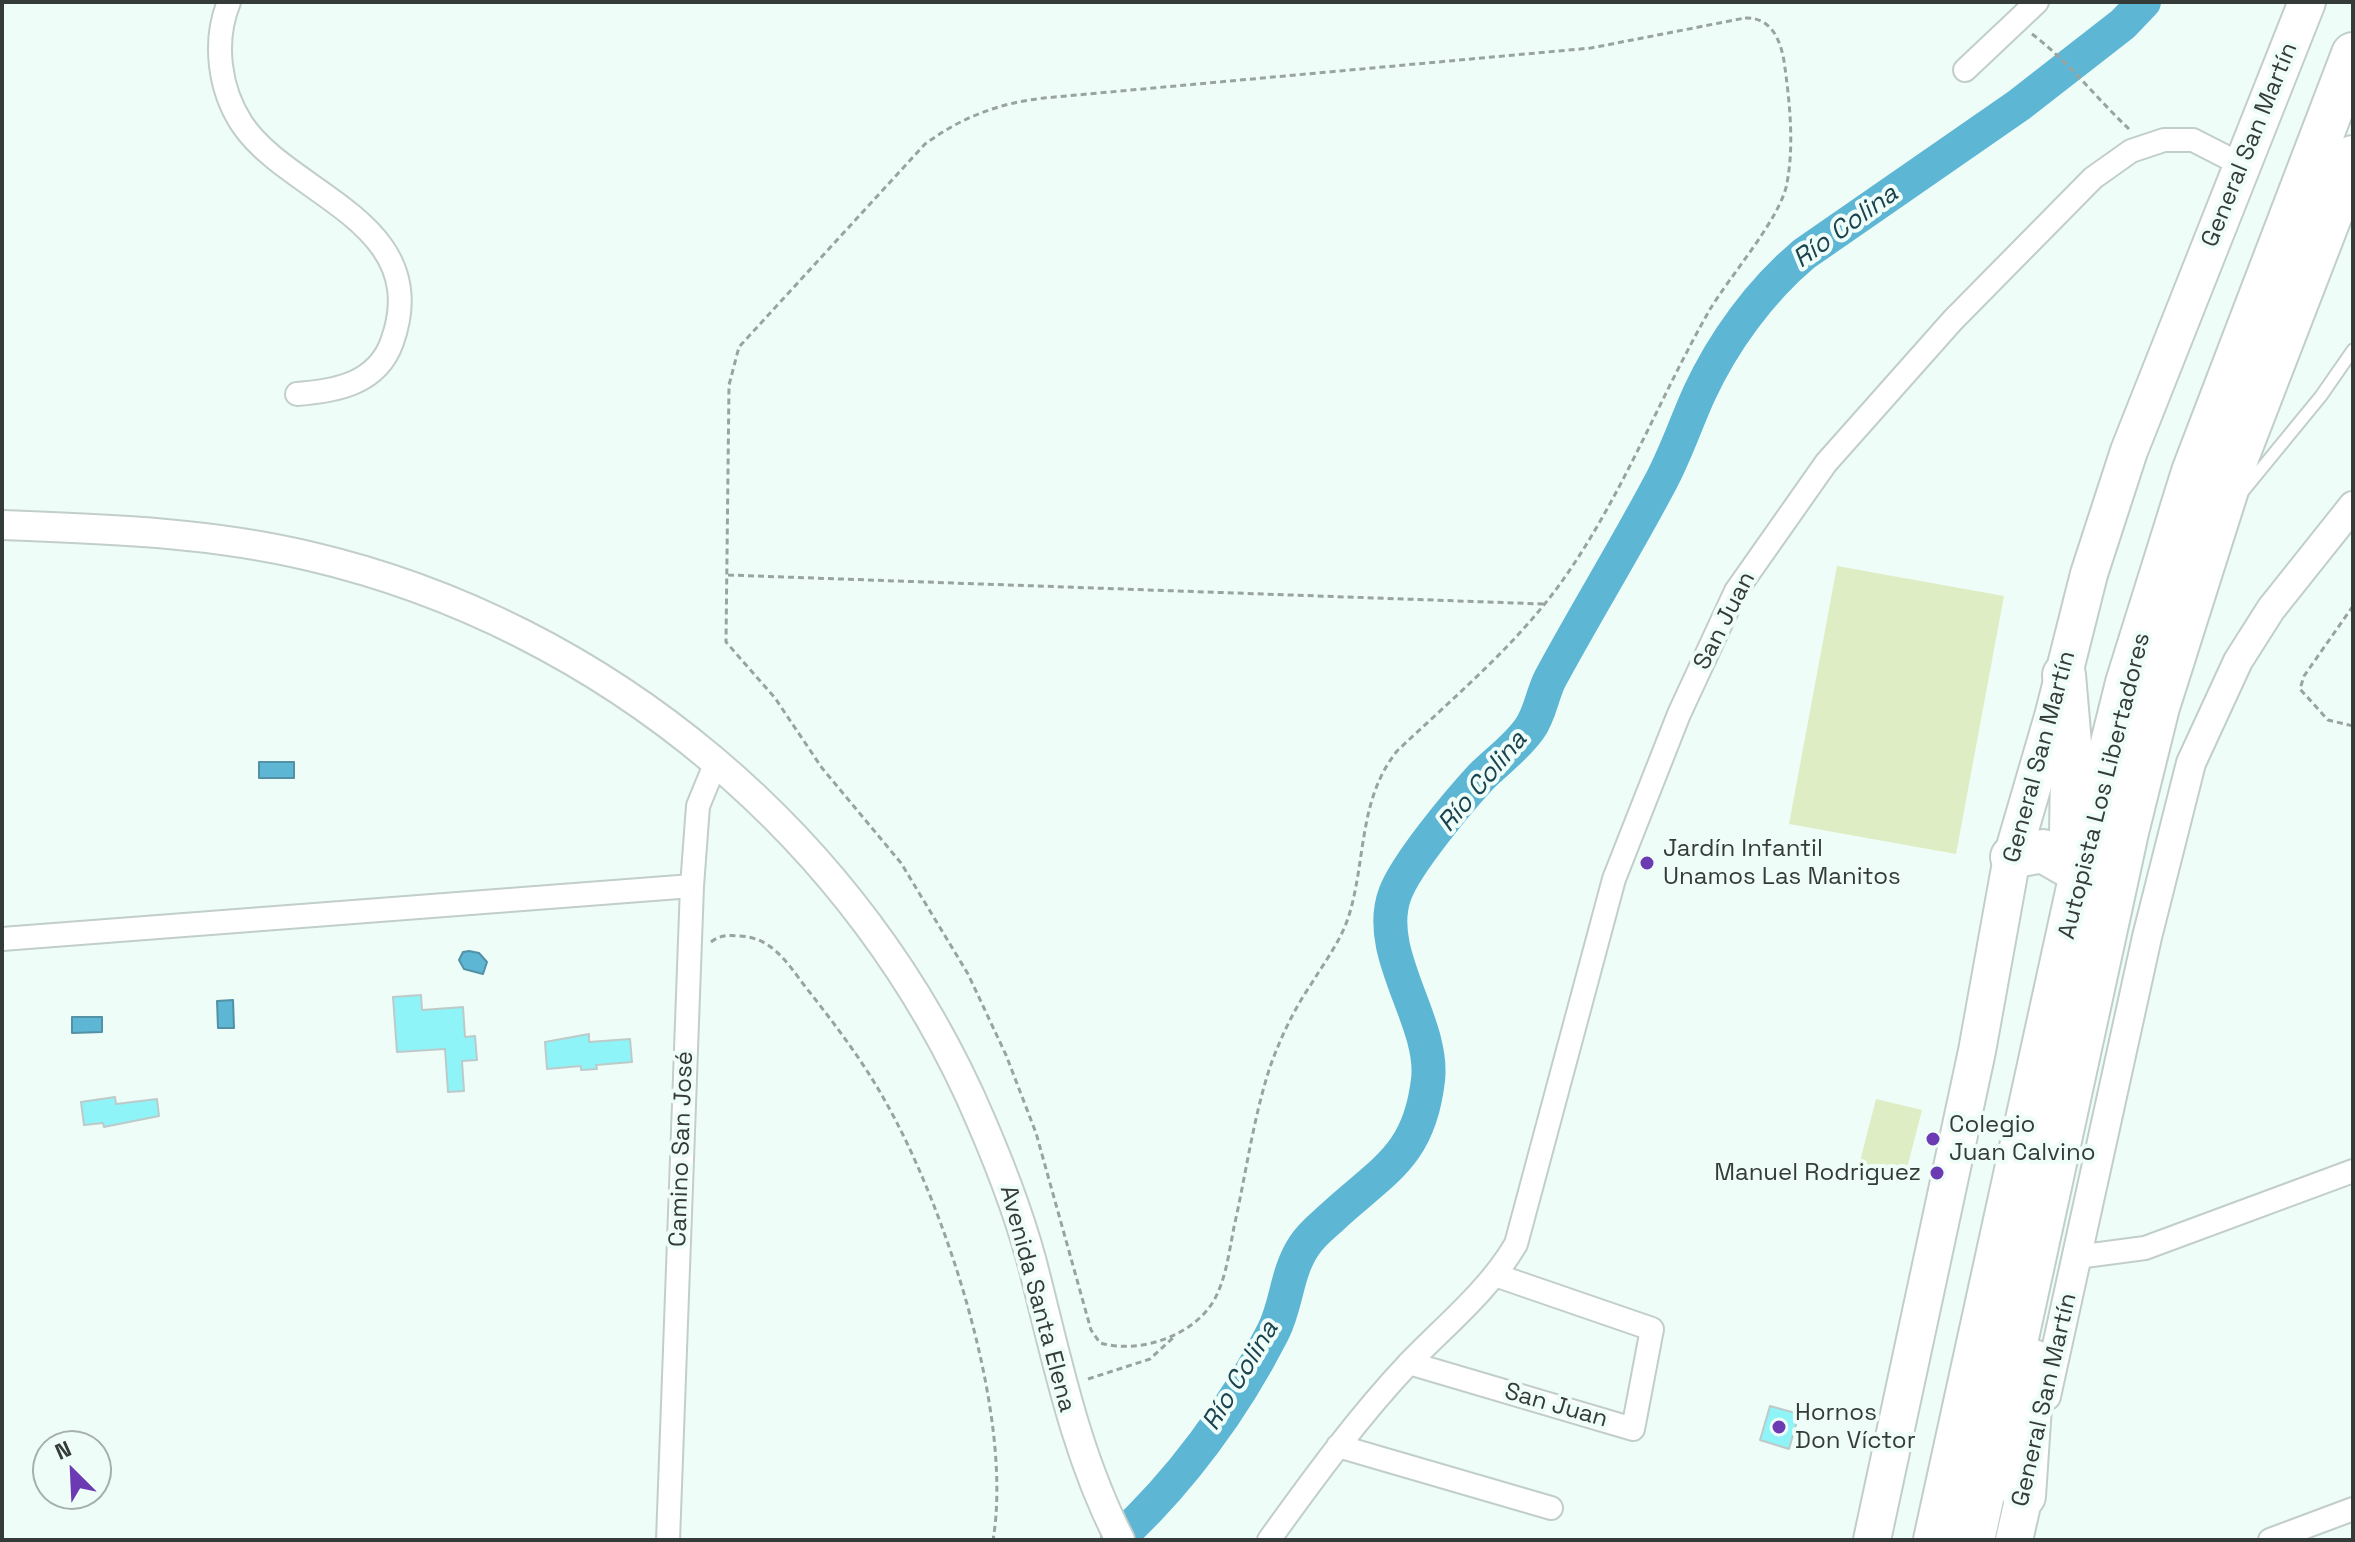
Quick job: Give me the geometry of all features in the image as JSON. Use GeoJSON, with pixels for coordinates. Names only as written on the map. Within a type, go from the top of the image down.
{"type":"FeatureCollection","features":[{"type":"Feature","properties":{"kind":"highway","name":"Autopista Los Libertadores"},"geometry":{"type":"LineString","coordinates":[[1935,1540],[2106,764],[2171,537],[2353,54]]}},
{"type":"Feature","properties":{"kind":"highway","name":"Autopista Los Libertadores"},"geometry":{"type":"LineString","coordinates":[[1973,1540],[2138,784],[2197,579],[2258,399],[2353,157]]}},
{"type":"Feature","properties":{"kind":"highway"},"geometry":{"type":"LineString","coordinates":[[2064,675],[2072,767],[2066,942]]}},
{"type":"Feature","properties":{"kind":"highway"},"geometry":{"type":"LineString","coordinates":[[2012,857],[2043,851],[2069,866]]}},
{"type":"Feature","properties":{"kind":"highway"},"geometry":{"type":"LineString","coordinates":[[2024,1496],[2042,1219]]}},
{"type":"Feature","properties":{"kind":"main road","name":"General San Martín"},"geometry":{"type":"LineString","coordinates":[[1872,1540],[1974,1066],[2012,857],[2089,574],[2116,486],[2307,2]]}},
{"type":"Feature","properties":{"kind":"main road","name":"General San Martín"},"geometry":{"type":"LineString","coordinates":[[2014,1540],[2024,1496]]}},
{"type":"Feature","properties":{"kind":"street"},"geometry":{"type":"LineString","coordinates":[[229,2],[222,22],[220,55],[224,81],[237,116],[267,151],[355,217],[382,250],[397,284],[398,311],[394,336],[379,365],[349,386],[297,394]]}},
{"type":"Feature","properties":{"kind":"street"},"geometry":{"type":"LineString","coordinates":[[1965,70],[2037,2]]}},
{"type":"Feature","properties":{"kind":"street","name":"San Juan"},"geometry":{"type":"LineString","coordinates":[[1269,1540],[1338,1446],[1409,1363],[1498,1276],[1516,1244],[1614,879],[1679,714],[1736,591],[1826,463],[1953,320],[2093,178],[2131,151],[2164,140],[2193,140],[2242,165]]}},
{"type":"Feature","properties":{"kind":"street","name":"General San Martín"},"geometry":{"type":"LineString","coordinates":[[2024,1496],[2147,937],[2191,763],[2238,661],[2271,609],[2353,506]]}},
{"type":"Feature","properties":{"kind":"street","name":"Avenida Santa Elena"},"geometry":{"type":"LineString","coordinates":[[2,525],[220,540],[307,555],[402,582],[483,615],[546,647],[626,694],[716,762],[785,827],[850,900],[904,976],[949,1052],[982,1121],[1018,1217],[1070,1419],[1096,1490],[1120,1540]]}},
{"type":"Feature","properties":{"kind":"street","name":"Camino San José"},"geometry":{"type":"LineString","coordinates":[[668,1540],[692,886],[698,806],[716,762]]}},
{"type":"Feature","properties":{"kind":"street"},"geometry":{"type":"LineString","coordinates":[[2,939],[692,886]]}},
{"type":"Feature","properties":{"kind":"street"},"geometry":{"type":"LineString","coordinates":[[2077,1257],[2145,1248],[2353,1171]]}},
{"type":"Feature","properties":{"kind":"street","name":"San Juan"},"geometry":{"type":"LineString","coordinates":[[1409,1363],[1633,1429],[1652,1329],[1498,1276]]}},
{"type":"Feature","properties":{"kind":"street"},"geometry":{"type":"LineString","coordinates":[[1338,1446],[1551,1508]]}},
{"type":"Feature","properties":{"kind":"street"},"geometry":{"type":"LineString","coordinates":[[2270,1540],[2353,1509]]}},
{"type":"Feature","properties":{"kind":"lane"},"geometry":{"type":"LineString","coordinates":[[2197,579],[2229,514],[2353,350]]}},
{"type":"Feature","properties":{"kind":"path"},"geometry":{"type":"LineString","coordinates":[[1079,1382],[1150,1359],[1204,1314],[1221,1286],[1271,1066],[1295,1010],[1347,923],[1369,806],[1381,775],[1397,751],[1502,651],[1545,604],[1599,524],[1709,312],[1781,202],[1787,184],[1790,136],[1785,67],[1776,35],[1758,19],[1745,18],[1591,48],[1019,101],[959,122],[911,158],[739,347],[729,385],[725,635],[731,651],[775,698],[822,768],[901,863],[945,931],[989,1017],[1036,1133],[1092,1334],[1100,1343],[1108,1344],[1146,1343],[1175,1336]]}},
{"type":"Feature","properties":{"kind":"path"},"geometry":{"type":"LineString","coordinates":[[2016,22],[2057,53],[2083,85],[2146,146]]}},
{"type":"Feature","properties":{"kind":"path"},"geometry":{"type":"LineString","coordinates":[[728,575],[1545,604]]}},
{"type":"Feature","properties":{"kind":"path"},"geometry":{"type":"LineString","coordinates":[[2353,606],[2304,676],[2300,689],[2328,720],[2353,726]]}},
{"type":"Feature","properties":{"kind":"path"},"geometry":{"type":"LineString","coordinates":[[706,950],[713,940],[723,935],[753,937],[772,946],[849,1042],[901,1130],[949,1252],[990,1403],[998,1482],[993,1540]]}},
{"type":"Feature","properties":{"kind":"green space"},"geometry":{"type":"Polygon","coordinates":[[[1837,566],[2004,596],[1956,854],[1789,824],[1837,566]]]}},
{"type":"Feature","properties":{"kind":"green space"},"geometry":{"type":"Polygon","coordinates":[[[1876,1099],[1922,1110],[1903,1184],[1857,1173],[1876,1099]]]}},
{"type":"Feature","properties":{"kind":"water"},"geometry":{"type":"Polygon","coordinates":[[[259,762],[294,762],[294,778],[259,778],[259,762]]]}},
{"type":"Feature","properties":{"kind":"water"},"geometry":{"type":"Polygon","coordinates":[[[463,952],[479,953],[487,962],[483,974],[464,969],[459,960],[463,952]]]}},
{"type":"Feature","properties":{"kind":"water"},"geometry":{"type":"Polygon","coordinates":[[[233,1000],[234,1028],[218,1028],[217,1001],[233,1000]]]}},
{"type":"Feature","properties":{"kind":"water"},"geometry":{"type":"Polygon","coordinates":[[[72,1017],[102,1017],[102,1032],[72,1033],[72,1017]]]}},
{"type":"Feature","properties":{"kind":"building"},"geometry":{"type":"Polygon","coordinates":[[[421,995],[422,1010],[463,1007],[465,1037],[475,1036],[477,1060],[462,1061],[464,1091],[448,1092],[445,1049],[397,1052],[393,997],[421,995]]]}},
{"type":"Feature","properties":{"kind":"building"},"geometry":{"type":"Polygon","coordinates":[[[589,1034],[589,1042],[630,1039],[632,1062],[596,1065],[597,1069],[581,1070],[581,1066],[547,1069],[545,1042],[589,1034]]]}},
{"type":"Feature","properties":{"kind":"building"},"geometry":{"type":"Polygon","coordinates":[[[115,1097],[116,1104],[157,1099],[159,1116],[104,1127],[103,1123],[84,1125],[81,1102],[115,1097]]]}},
{"type":"Feature","properties":{"kind":"building","name":"Hornos Don Víctor"},"geometry":{"type":"Polygon","coordinates":[[[1770,1406],[1799,1414],[1789,1449],[1760,1440],[1770,1406]]]}},
{"type":"Feature","properties":{"kind":"waterway","name":"Río Colina"},"geometry":{"type":"LineString","coordinates":[[1117,1540],[1184,1469],[1241,1389],[1273,1332],[1298,1256],[1307,1242],[1395,1161],[1416,1128],[1428,1080],[1428,1058],[1392,940],[1390,917],[1395,894],[1421,850],[1447,817],[1533,723],[1550,679],[1659,485],[1699,394],[1731,337],[1772,284],[1804,254],[2019,105],[2123,24],[2144,2]]}},
{"type":"Feature","properties":{"kind":"place","name":"Jardín Infantil Unamos Las Manitos"},"geometry":{"type":"Point","coordinates":[1647,863]}},
{"type":"Feature","properties":{"kind":"place","name":"Colegio Juan Calvino"},"geometry":{"type":"Point","coordinates":[1933,1139]}},
{"type":"Feature","properties":{"kind":"place","name":"Manuel Rodriguez"},"geometry":{"type":"Point","coordinates":[1937,1173]}},
{"type":"Feature","properties":{"kind":"place","name":"Hornos Don Víctor"},"geometry":{"type":"Point","coordinates":[1779,1427]}}]}
